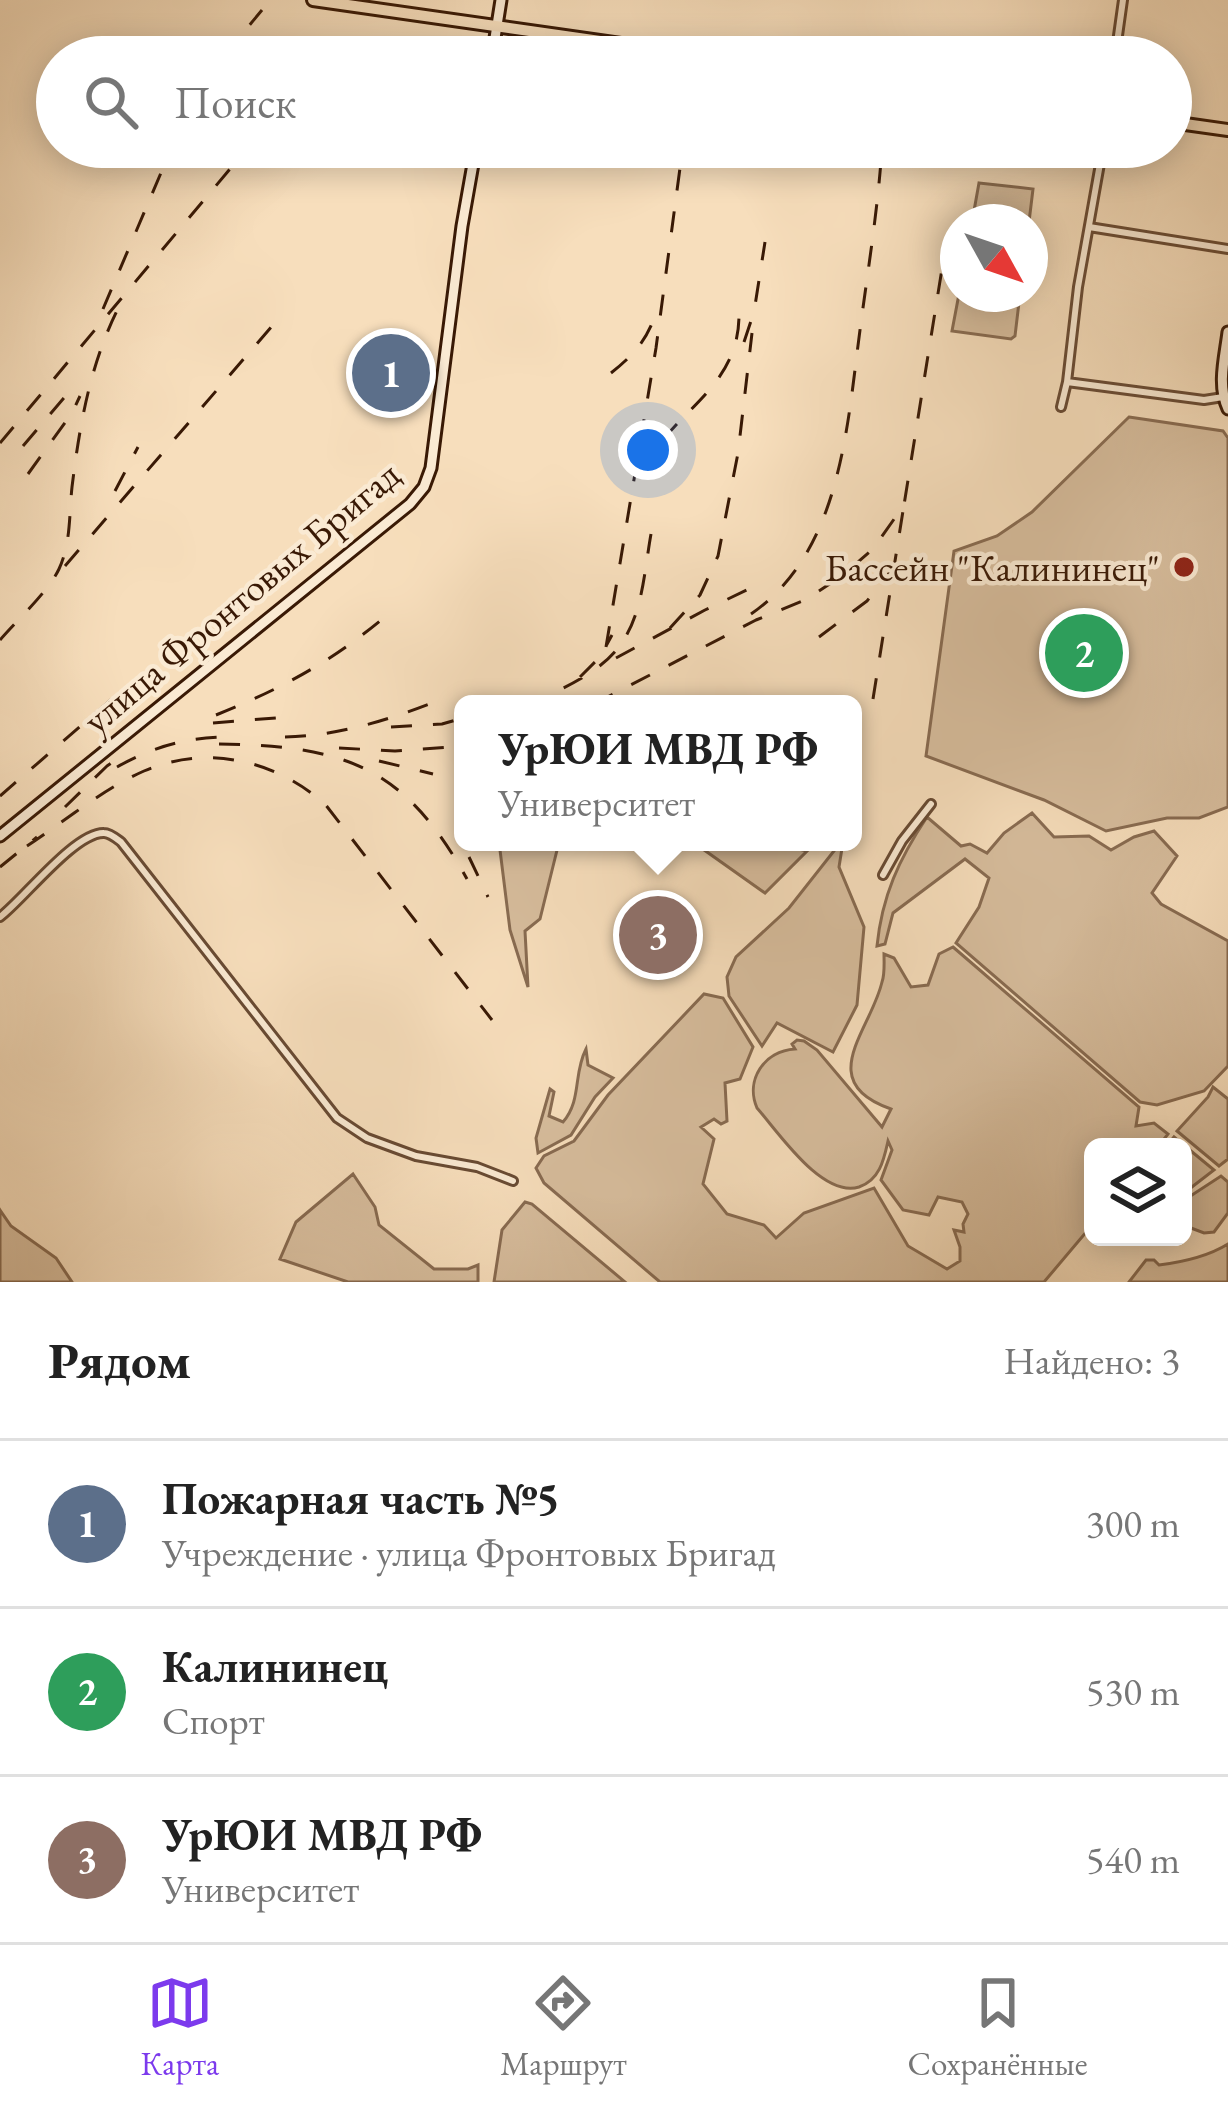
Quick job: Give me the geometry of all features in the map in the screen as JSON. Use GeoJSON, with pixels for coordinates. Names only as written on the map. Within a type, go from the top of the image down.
{"type":"FeatureCollection","features":[{"type":"Feature","properties":{"kind":"main road"},"geometry":{"type":"LineString","coordinates":[[313,0],[567,36]]}},
{"type":"Feature","properties":{"kind":"main road"},"geometry":{"type":"LineString","coordinates":[[496,36],[501,0]]}},
{"type":"Feature","properties":{"kind":"main road"},"geometry":{"type":"LineString","coordinates":[[1192,125],[1228,130]]}},
{"type":"Feature","properties":{"kind":"main road","name":"улица Фронтовых Бригад"},"geometry":{"type":"LineString","coordinates":[[0,836],[418,496],[431,468],[472,168]]}},
{"type":"Feature","properties":{"kind":"main road"},"geometry":{"type":"LineString","coordinates":[[1228,332],[1222,397],[1228,409]]}},
{"type":"Feature","properties":{"kind":"street"},"geometry":{"type":"LineString","coordinates":[[1118,36],[1123,0]]}},
{"type":"Feature","properties":{"kind":"street"},"geometry":{"type":"LineString","coordinates":[[1061,407],[1099,168]]}},
{"type":"Feature","properties":{"kind":"street"},"geometry":{"type":"LineString","coordinates":[[1088,226],[1228,249]]}},
{"type":"Feature","properties":{"kind":"street"},"geometry":{"type":"LineString","coordinates":[[1067,382],[1204,400],[1222,397]]}},
{"type":"Feature","properties":{"kind":"street"},"geometry":{"type":"LineString","coordinates":[[883,875],[931,804]]}},
{"type":"Feature","properties":{"kind":"street"},"geometry":{"type":"LineString","coordinates":[[0,917],[73,848],[105,832],[111,835],[338,1118],[367,1138],[416,1156],[477,1167],[513,1181]]}},
{"type":"Feature","properties":{"kind":"shaded area"},"geometry":{"type":"Polygon","coordinates":[[[979,183],[1033,189],[1031,204],[975,204],[979,183]]]}},
{"type":"Feature","properties":{"kind":"shaded area"},"geometry":{"type":"Polygon","coordinates":[[[956,312],[1018,312],[1011,339],[952,331],[956,312]]]}},
{"type":"Feature","properties":{"kind":"shaded area"},"geometry":{"type":"Polygon","coordinates":[[[1129,417],[1223,431],[1228,438],[1228,807],[1199,818],[1167,818],[1106,831],[1044,800],[926,756],[954,551],[997,536],[1032,512],[1129,417]]]}},
{"type":"Feature","properties":{"kind":"shaded area"},"geometry":{"type":"Polygon","coordinates":[[[1032,813],[1054,837],[1089,836],[1111,850],[1154,831],[1177,856],[1152,893],[1161,904],[1228,941],[1228,1066],[1204,1091],[1157,1105],[1140,1102],[956,943],[979,907],[989,878],[965,859],[893,913],[885,944],[877,946],[893,878],[927,817],[961,846],[970,844],[987,853],[1004,833],[1032,813]]]}},
{"type":"Feature","properties":{"kind":"shaded area"},"geometry":{"type":"Polygon","coordinates":[[[500,851],[557,851],[540,919],[525,931],[528,987],[510,930],[500,851]]]}},
{"type":"Feature","properties":{"kind":"shaded area"},"geometry":{"type":"Polygon","coordinates":[[[706,851],[807,851],[765,893],[706,851]]]}},
{"type":"Feature","properties":{"kind":"shaded area"},"geometry":{"type":"Polygon","coordinates":[[[834,851],[842,851],[839,867],[864,927],[857,1005],[833,1052],[777,1023],[762,1046],[729,996],[727,977],[736,957],[789,908],[834,851]]]}},
{"type":"Feature","properties":{"kind":"shaded area"},"geometry":{"type":"Polygon","coordinates":[[[953,947],[1139,1107],[1136,1126],[1154,1123],[1168,1134],[1165,1138],[1084,1138],[1084,1235],[1044,1282],[660,1282],[544,1183],[536,1168],[544,1156],[574,1141],[608,1095],[704,994],[723,998],[753,1047],[740,1079],[725,1083],[727,1121],[721,1124],[714,1119],[701,1127],[714,1139],[703,1184],[727,1214],[764,1225],[776,1238],[804,1213],[874,1188],[908,1246],[947,1269],[960,1261],[954,1230],[964,1232],[968,1214],[962,1202],[938,1197],[929,1215],[903,1210],[881,1180],[892,1150],[888,1141],[880,1168],[866,1184],[845,1188],[831,1183],[802,1161],[757,1108],[754,1098],[756,1078],[766,1061],[795,1049],[792,1044],[797,1040],[804,1041],[882,1127],[891,1109],[868,1098],[855,1085],[851,1070],[853,1053],[883,979],[884,954],[894,958],[911,987],[928,985],[939,954],[953,947]]]}},
{"type":"Feature","properties":{"kind":"shaded area"},"geometry":{"type":"Polygon","coordinates":[[[586,1049],[588,1065],[613,1078],[571,1135],[538,1153],[536,1138],[550,1089],[554,1092],[549,1116],[563,1122],[573,1105],[586,1049]]]}},
{"type":"Feature","properties":{"kind":"shaded area"},"geometry":{"type":"Polygon","coordinates":[[[1213,1087],[1228,1099],[1228,1159],[1219,1166],[1192,1144],[1192,1138],[1177,1131],[1213,1087]]]}},
{"type":"Feature","properties":{"kind":"shaded area"},"geometry":{"type":"Polygon","coordinates":[[[1192,1152],[1214,1170],[1192,1187],[1192,1152]]]}},
{"type":"Feature","properties":{"kind":"shaded area"},"geometry":{"type":"Polygon","coordinates":[[[353,1174],[375,1207],[379,1225],[434,1269],[478,1265],[478,1282],[348,1282],[280,1259],[296,1222],[353,1174]]]}},
{"type":"Feature","properties":{"kind":"shaded area"},"geometry":{"type":"Polygon","coordinates":[[[1221,1176],[1228,1182],[1228,1213],[1214,1232],[1192,1228],[1192,1195],[1221,1176]]]}},
{"type":"Feature","properties":{"kind":"shaded area"},"geometry":{"type":"Polygon","coordinates":[[[525,1202],[625,1282],[494,1282],[502,1230],[525,1202]]]}},
{"type":"Feature","properties":{"kind":"shaded area"},"geometry":{"type":"Polygon","coordinates":[[[0,1210],[11,1226],[56,1258],[72,1282],[0,1282],[0,1210]]]}},
{"type":"Feature","properties":{"kind":"shaded area"},"geometry":{"type":"Polygon","coordinates":[[[1228,1244],[1228,1282],[1129,1282],[1146,1260],[1159,1265],[1177,1262],[1228,1244]]]}},
{"type":"Feature","properties":{"kind":"railway"},"geometry":{"type":"LineString","coordinates":[[240,36],[262,10]]}},
{"type":"Feature","properties":{"kind":"railway"},"geometry":{"type":"LineString","coordinates":[[103,309],[163,168]]}},
{"type":"Feature","properties":{"kind":"railway"},"geometry":{"type":"LineString","coordinates":[[606,647],[656,348],[680,168]]}},
{"type":"Feature","properties":{"kind":"railway"},"geometry":{"type":"LineString","coordinates":[[751,614],[781,588],[804,557],[834,485],[850,407],[880,168]]}},
{"type":"Feature","properties":{"kind":"railway"},"geometry":{"type":"LineString","coordinates":[[0,443],[230,169]]}},
{"type":"Feature","properties":{"kind":"railway"},"geometry":{"type":"LineString","coordinates":[[744,342],[754,312],[765,242]]}},
{"type":"Feature","properties":{"kind":"railway"},"geometry":{"type":"LineString","coordinates":[[611,695],[756,620],[807,599],[873,549],[904,505],[940,281]]}},
{"type":"Feature","properties":{"kind":"railway"},"geometry":{"type":"LineString","coordinates":[[0,640],[48,587],[63,559],[88,391],[122,301]]}},
{"type":"Feature","properties":{"kind":"railway"},"geometry":{"type":"LineString","coordinates":[[642,476],[667,435],[727,364],[739,315]]}},
{"type":"Feature","properties":{"kind":"railway"},"geometry":{"type":"LineString","coordinates":[[611,373],[636,350],[653,321]]}},
{"type":"Feature","properties":{"kind":"railway"},"geometry":{"type":"LineString","coordinates":[[65,566],[273,325]]}},
{"type":"Feature","properties":{"kind":"railway"},"geometry":{"type":"LineString","coordinates":[[670,628],[700,595],[718,556],[738,453],[752,333]]}},
{"type":"Feature","properties":{"kind":"railway"},"geometry":{"type":"LineString","coordinates":[[23,446],[69,392]]}},
{"type":"Feature","properties":{"kind":"railway"},"geometry":{"type":"LineString","coordinates":[[28,474],[80,396]]}},
{"type":"Feature","properties":{"kind":"railway"},"geometry":{"type":"LineString","coordinates":[[115,491],[138,447]]}},
{"type":"Feature","properties":{"kind":"railway"},"geometry":{"type":"LineString","coordinates":[[873,699],[903,511]]}},
{"type":"Feature","properties":{"kind":"railway"},"geometry":{"type":"LineString","coordinates":[[548,695],[607,660],[626,636],[643,586],[651,534]]}},
{"type":"Feature","properties":{"kind":"railway"},"geometry":{"type":"LineString","coordinates":[[819,637],[867,601],[891,571]]}},
{"type":"Feature","properties":{"kind":"railway"},"geometry":{"type":"LineString","coordinates":[[616,658],[753,587]]}},
{"type":"Feature","properties":{"kind":"railway"},"geometry":{"type":"LineString","coordinates":[[216,715],[306,673],[386,616]]}},
{"type":"Feature","properties":{"kind":"railway"},"geometry":{"type":"LineString","coordinates":[[580,677],[600,657],[612,635]]}},
{"type":"Feature","properties":{"kind":"railway"},"geometry":{"type":"LineString","coordinates":[[0,796],[113,698]]}},
{"type":"Feature","properties":{"kind":"railway"},"geometry":{"type":"LineString","coordinates":[[285,737],[365,725],[442,699]]}},
{"type":"Feature","properties":{"kind":"railway"},"geometry":{"type":"LineString","coordinates":[[213,723],[287,717]]}},
{"type":"Feature","properties":{"kind":"railway"},"geometry":{"type":"LineString","coordinates":[[391,727],[454,721]]}},
{"type":"Feature","properties":{"kind":"railway"},"geometry":{"type":"LineString","coordinates":[[117,767],[175,743],[237,737]]}},
{"type":"Feature","properties":{"kind":"railway"},"geometry":{"type":"LineString","coordinates":[[219,744],[302,750],[366,770],[419,810],[467,879]]}},
{"type":"Feature","properties":{"kind":"railway"},"geometry":{"type":"LineString","coordinates":[[339,748],[395,751],[454,747]]}},
{"type":"Feature","properties":{"kind":"railway"},"geometry":{"type":"LineString","coordinates":[[65,807],[128,752]]}},
{"type":"Feature","properties":{"kind":"railway"},"geometry":{"type":"LineString","coordinates":[[27,846],[144,771],[168,763],[216,758],[262,767],[325,804],[492,1020]]}},
{"type":"Feature","properties":{"kind":"railway"},"geometry":{"type":"LineString","coordinates":[[379,761],[433,774]]}},
{"type":"Feature","properties":{"kind":"railway"},"geometry":{"type":"LineString","coordinates":[[0,867],[37,837]]}},
{"type":"Feature","properties":{"kind":"railway"},"geometry":{"type":"LineString","coordinates":[[469,857],[488,897]]}},
{"type":"Feature","properties":{"kind":"place","name":"Пожарная часть №5"},"geometry":{"type":"Point","coordinates":[391,373]}},
{"type":"Feature","properties":{"kind":"place","name":"Бассейн \"Калининец\""},"geometry":{"type":"Point","coordinates":[1184,567]}},
{"type":"Feature","properties":{"kind":"place","name":"Калининец"},"geometry":{"type":"Point","coordinates":[1084,653]}},
{"type":"Feature","properties":{"kind":"place","name":"УрЮИ МВД РФ"},"geometry":{"type":"Point","coordinates":[658,935]}}]}
